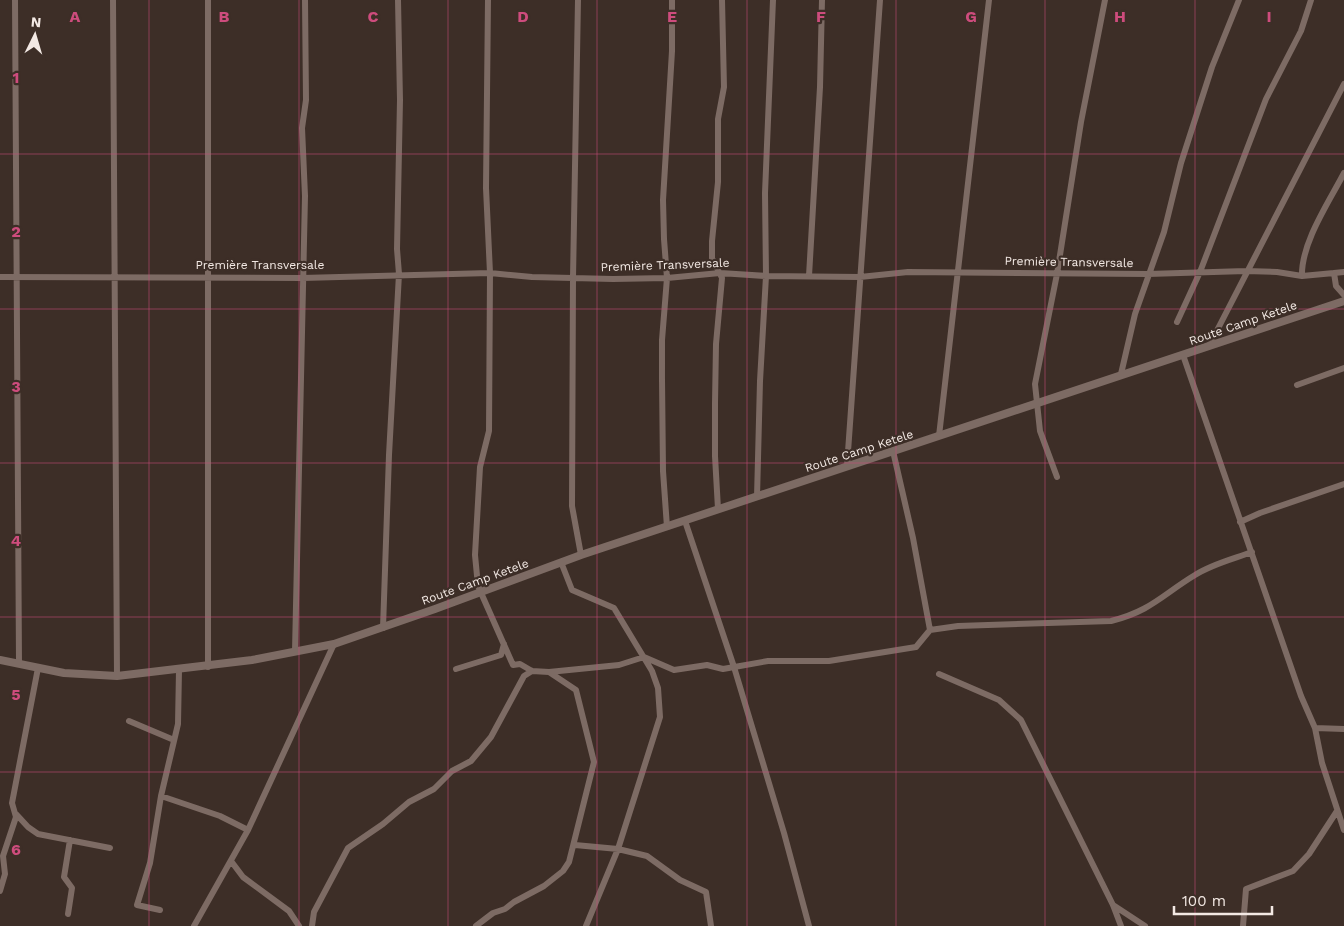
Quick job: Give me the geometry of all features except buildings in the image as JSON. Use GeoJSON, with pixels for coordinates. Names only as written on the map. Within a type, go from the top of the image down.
{"type":"FeatureCollection","features":[{"type":"Feature","properties":{"kind":"street"},"geometry":{"type":"LineString","coordinates":[[15,0],[19,663]]}},
{"type":"Feature","properties":{"kind":"street"},"geometry":{"type":"LineString","coordinates":[[113,0],[118,676]]}},
{"type":"Feature","properties":{"kind":"street"},"geometry":{"type":"LineString","coordinates":[[208,0],[208,666]]}},
{"type":"Feature","properties":{"kind":"street"},"geometry":{"type":"LineString","coordinates":[[295,651],[305,196],[302,128],[306,100],[305,0]]}},
{"type":"Feature","properties":{"kind":"street"},"geometry":{"type":"LineString","coordinates":[[383,628],[389,455],[400,274],[397,249],[400,100],[398,0]]}},
{"type":"Feature","properties":{"kind":"street"},"geometry":{"type":"LineString","coordinates":[[488,0],[486,188],[490,272],[489,431],[480,467],[475,555],[480,592],[513,665],[520,664],[532,671],[549,672],[618,665],[644,657],[674,670],[707,665],[723,669],[768,661],[829,661],[916,647],[930,630],[958,626],[1111,621],[1134,615],[1154,605],[1207,568],[1252,552]]}},
{"type":"Feature","properties":{"kind":"street"},"geometry":{"type":"LineString","coordinates":[[578,0],[573,278],[572,506],[581,555]]}},
{"type":"Feature","properties":{"kind":"street"},"geometry":{"type":"LineString","coordinates":[[667,527],[663,471],[662,369],[667,278],[664,200],[672,51],[672,0]]}},
{"type":"Feature","properties":{"kind":"street"},"geometry":{"type":"LineString","coordinates":[[718,510],[715,447],[716,344],[722,278],[712,258],[712,241],[718,182],[718,118],[724,87],[722,0]]}},
{"type":"Feature","properties":{"kind":"street"},"geometry":{"type":"LineString","coordinates":[[757,497],[760,381],[766,276],[765,192],[773,0]]}},
{"type":"Feature","properties":{"kind":"street"},"geometry":{"type":"LineString","coordinates":[[809,276],[820,87],[822,0]]}},
{"type":"Feature","properties":{"kind":"street"},"geometry":{"type":"LineString","coordinates":[[847,466],[880,0]]}},
{"type":"Feature","properties":{"kind":"street"},"geometry":{"type":"LineString","coordinates":[[939,436],[956,273],[989,0]]}},
{"type":"Feature","properties":{"kind":"street"},"geometry":{"type":"LineString","coordinates":[[1057,477],[1040,431],[1035,403],[1035,384],[1057,274],[1081,122],[1105,0]]}},
{"type":"Feature","properties":{"kind":"street"},"geometry":{"type":"LineString","coordinates":[[1121,374],[1134,314],[1164,232],[1181,164],[1212,67],[1239,0]]}},
{"type":"Feature","properties":{"kind":"street"},"geometry":{"type":"LineString","coordinates":[[1177,322],[1200,272],[1266,99],[1301,31],[1312,0]]}},
{"type":"Feature","properties":{"kind":"street"},"geometry":{"type":"LineString","coordinates":[[1209,346],[1344,84]]}},
{"type":"Feature","properties":{"kind":"street"},"geometry":{"type":"LineString","coordinates":[[1302,276],[1302,265],[1307,246],[1344,173]]}},
{"type":"Feature","properties":{"kind":"street","name":"Première Transversale"},"geometry":{"type":"LineString","coordinates":[[0,277],[208,276],[302,278],[490,272],[532,277],[667,278],[720,273],[766,276],[860,277],[908,272],[1148,274],[1246,271],[1277,272],[1302,276],[1344,272]]}},
{"type":"Feature","properties":{"kind":"street"},"geometry":{"type":"LineString","coordinates":[[1334,273],[1336,286],[1344,295]]}},
{"type":"Feature","properties":{"kind":"street","name":"Route Camp Ketele"},"geometry":{"type":"LineString","coordinates":[[0,660],[71,673],[118,676],[208,666],[334,644],[383,628],[560,562],[1344,301]]}},
{"type":"Feature","properties":{"kind":"street"},"geometry":{"type":"LineString","coordinates":[[1184,355],[1301,696],[1315,728],[1319,752],[1344,830]]}},
{"type":"Feature","properties":{"kind":"street"},"geometry":{"type":"LineString","coordinates":[[1297,385],[1344,368]]}},
{"type":"Feature","properties":{"kind":"street"},"geometry":{"type":"LineString","coordinates":[[893,451],[913,538],[930,630]]}},
{"type":"Feature","properties":{"kind":"street"},"geometry":{"type":"LineString","coordinates":[[1240,522],[1260,513],[1344,484]]}},
{"type":"Feature","properties":{"kind":"street"},"geometry":{"type":"LineString","coordinates":[[685,521],[734,667],[784,833],[808,926]]}},
{"type":"Feature","properties":{"kind":"street"},"geometry":{"type":"LineString","coordinates":[[560,562],[570,587],[612,606],[652,671],[658,688],[660,717],[618,849],[586,926]]}},
{"type":"Feature","properties":{"kind":"street"},"geometry":{"type":"LineString","coordinates":[[456,669],[501,655],[504,643]]}},
{"type":"Feature","properties":{"kind":"street"},"geometry":{"type":"LineString","coordinates":[[194,926],[248,830],[334,644]]}},
{"type":"Feature","properties":{"kind":"street"},"geometry":{"type":"LineString","coordinates":[[38,668],[12,803],[16,814],[28,828],[38,834],[110,848]]}},
{"type":"Feature","properties":{"kind":"street"},"geometry":{"type":"LineString","coordinates":[[160,910],[137,905],[150,864],[161,796],[174,740],[180,705],[179,670]]}},
{"type":"Feature","properties":{"kind":"street"},"geometry":{"type":"LineString","coordinates":[[312,926],[314,912],[348,848],[383,824],[409,802],[434,789],[452,771],[471,761],[491,738],[524,676],[532,671]]}},
{"type":"Feature","properties":{"kind":"street"},"geometry":{"type":"LineString","coordinates":[[476,926],[493,913],[505,910],[514,902],[544,886],[563,871],[569,862],[575,845],[593,768],[594,754],[576,690],[549,672]]}},
{"type":"Feature","properties":{"kind":"street"},"geometry":{"type":"LineString","coordinates":[[939,674],[999,700],[1021,720],[1113,905],[1121,926]]}},
{"type":"Feature","properties":{"kind":"street"},"geometry":{"type":"LineString","coordinates":[[128,721],[174,740]]}},
{"type":"Feature","properties":{"kind":"street"},"geometry":{"type":"LineString","coordinates":[[1315,728],[1344,729]]}},
{"type":"Feature","properties":{"kind":"street"},"geometry":{"type":"LineString","coordinates":[[161,796],[220,816],[248,830]]}},
{"type":"Feature","properties":{"kind":"street"},"geometry":{"type":"LineString","coordinates":[[1242,926],[1246,889],[1293,871],[1310,854],[1337,812]]}},
{"type":"Feature","properties":{"kind":"street"},"geometry":{"type":"LineString","coordinates":[[0,891],[5,874],[3,845],[16,814]]}},
{"type":"Feature","properties":{"kind":"street"},"geometry":{"type":"LineString","coordinates":[[68,914],[72,888],[64,877],[70,840]]}},
{"type":"Feature","properties":{"kind":"street"},"geometry":{"type":"LineString","coordinates":[[575,845],[618,849],[647,856],[680,880],[706,892],[711,926]]}},
{"type":"Feature","properties":{"kind":"street"},"geometry":{"type":"LineString","coordinates":[[231,861],[243,877],[290,911],[299,926]]}},
{"type":"Feature","properties":{"kind":"street"},"geometry":{"type":"LineString","coordinates":[[1113,905],[1146,926]]}}]}
